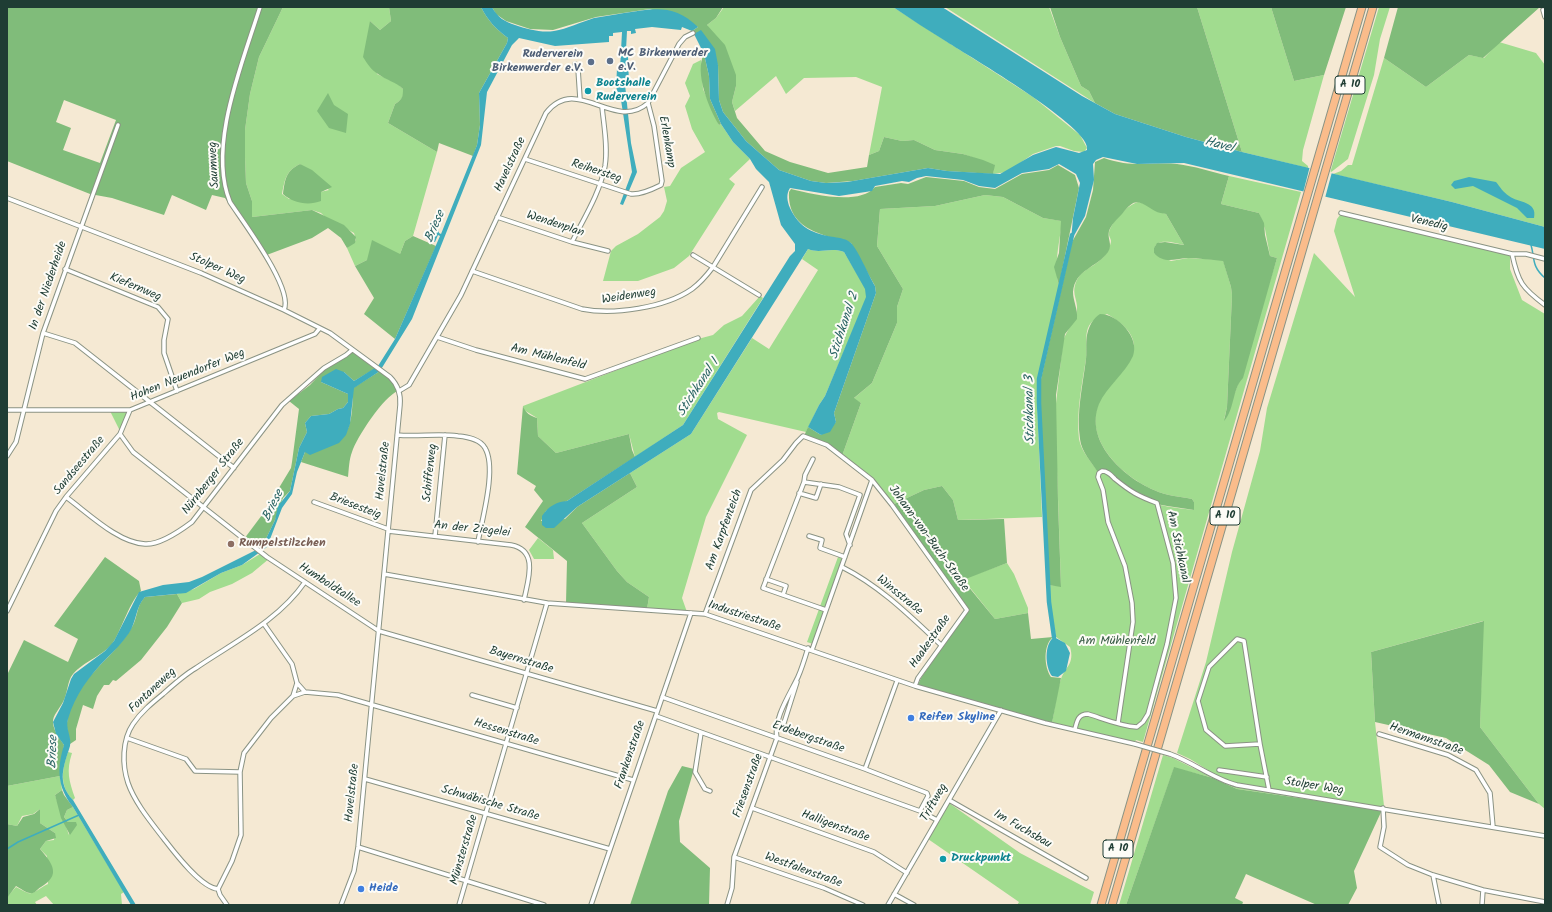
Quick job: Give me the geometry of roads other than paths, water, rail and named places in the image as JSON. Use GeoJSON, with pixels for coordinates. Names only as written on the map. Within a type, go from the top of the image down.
{"type":"FeatureCollection","features":[{"type":"Feature","properties":{"kind":"highway","name":"A 10"},"geometry":{"type":"LineString","coordinates":[[1101,905],[1362,7]]}},
{"type":"Feature","properties":{"kind":"highway","name":"A 10"},"geometry":{"type":"LineString","coordinates":[[1112,905],[1373,7]]}},
{"type":"Feature","properties":{"kind":"street","name":"Saumweg"},"geometry":{"type":"LineString","coordinates":[[260,7],[240,66],[223,135],[223,164],[226,193],[230,202],[279,280],[287,303],[284,310]]}},
{"type":"Feature","properties":{"kind":"street"},"geometry":{"type":"LineString","coordinates":[[1543,10],[1545,17]]}},
{"type":"Feature","properties":{"kind":"street"},"geometry":{"type":"LineString","coordinates":[[648,103],[679,44],[685,37],[693,32]]}},
{"type":"Feature","properties":{"kind":"street"},"geometry":{"type":"LineString","coordinates":[[575,64],[578,69],[580,99]]}},
{"type":"Feature","properties":{"kind":"street","name":"Havelstraße"},"geometry":{"type":"LineString","coordinates":[[341,905],[354,871],[358,847],[401,399],[399,391],[409,386],[437,337],[472,271],[546,113],[551,106],[566,99],[580,99],[602,107],[621,112],[629,112],[640,109],[648,103]]}},
{"type":"Feature","properties":{"kind":"street","name":"Erlenkamp"},"geometry":{"type":"LineString","coordinates":[[648,103],[654,126],[661,184]]}},
{"type":"Feature","properties":{"kind":"street"},"geometry":{"type":"LineString","coordinates":[[572,242],[600,183],[606,155],[602,107]]}},
{"type":"Feature","properties":{"kind":"street","name":"In der Niederheide"},"geometry":{"type":"LineString","coordinates":[[7,456],[16,442],[43,333],[118,125]]}},
{"type":"Feature","properties":{"kind":"street","name":"Reihersteg"},"geometry":{"type":"LineString","coordinates":[[525,159],[629,193],[638,194],[661,184]]}},
{"type":"Feature","properties":{"kind":"street","name":"Weidenweg"},"geometry":{"type":"LineString","coordinates":[[472,271],[564,304],[597,312],[644,307],[675,298],[692,289],[713,267],[762,186]]}},
{"type":"Feature","properties":{"kind":"street","name":"Stolper Weg"},"geometry":{"type":"LineString","coordinates":[[7,198],[201,273],[284,310],[320,328],[381,370],[393,380],[399,391]]}},
{"type":"Feature","properties":{"kind":"street","name":"Venedig"},"geometry":{"type":"LineString","coordinates":[[1341,213],[1512,254],[1526,254],[1545,259]]}},
{"type":"Feature","properties":{"kind":"street","name":"Wendenplan"},"geometry":{"type":"LineString","coordinates":[[497,217],[572,242],[608,251]]}},
{"type":"Feature","properties":{"kind":"street"},"geometry":{"type":"LineString","coordinates":[[1512,254],[1521,284],[1524,289],[1545,305]]}},
{"type":"Feature","properties":{"kind":"street"},"geometry":{"type":"LineString","coordinates":[[693,255],[759,295]]}},
{"type":"Feature","properties":{"kind":"street","name":"Kiefernweg"},"geometry":{"type":"LineString","coordinates":[[65,269],[162,311],[169,323],[164,336],[164,353],[177,392]]}},
{"type":"Feature","properties":{"kind":"street","name":"Hohen Neuendorfer Weg"},"geometry":{"type":"LineString","coordinates":[[7,410],[130,410],[152,403],[315,334],[320,328]]}},
{"type":"Feature","properties":{"kind":"street"},"geometry":{"type":"LineString","coordinates":[[43,333],[75,343],[234,468]]}},
{"type":"Feature","properties":{"kind":"street","name":"Am Mühlenfeld"},"geometry":{"type":"LineString","coordinates":[[437,337],[476,350],[585,378],[698,338]]}},
{"type":"Feature","properties":{"kind":"street","name":"Nürnberger Straße"},"geometry":{"type":"LineString","coordinates":[[66,497],[118,535],[131,541],[146,545],[178,533],[192,522],[282,405],[326,367],[352,350]]}},
{"type":"Feature","properties":{"kind":"street"},"geometry":{"type":"LineString","coordinates":[[130,410],[120,434],[133,452],[203,508]]}},
{"type":"Feature","properties":{"kind":"street","name":"Sandseestraße"},"geometry":{"type":"LineString","coordinates":[[7,611],[56,511],[66,497],[120,434]]}},
{"type":"Feature","properties":{"kind":"street"},"geometry":{"type":"LineString","coordinates":[[397,435],[417,437],[445,435],[476,440],[485,447],[487,452],[489,473],[478,542]]}},
{"type":"Feature","properties":{"kind":"street","name":"Schifferweg"},"geometry":{"type":"LineString","coordinates":[[435,536],[445,435]]}},
{"type":"Feature","properties":{"kind":"street","name":"Am Karpfenteich"},"geometry":{"type":"LineString","coordinates":[[705,614],[751,490],[783,460],[796,442],[803,436],[827,445],[872,480]]}},
{"type":"Feature","properties":{"kind":"street"},"geometry":{"type":"LineString","coordinates":[[813,459],[805,475],[800,493],[763,588],[826,610]]}},
{"type":"Feature","properties":{"kind":"street","name":"Am Stichkanal"},"geometry":{"type":"LineString","coordinates":[[1075,730],[1078,718],[1084,714],[1118,723],[1137,727],[1146,718],[1166,644],[1177,590],[1173,563],[1157,503],[1142,498],[1124,487],[1108,472],[1102,471],[1099,473],[1098,477],[1103,490],[1106,515],[1125,566],[1133,608],[1133,622],[1118,723]]}},
{"type":"Feature","properties":{"kind":"street"},"geometry":{"type":"LineString","coordinates":[[812,650],[872,480]]}},
{"type":"Feature","properties":{"kind":"street","name":"Johann-von-Buch-Straße"},"geometry":{"type":"LineString","coordinates":[[872,480],[892,505],[967,610]]}},
{"type":"Feature","properties":{"kind":"street"},"geometry":{"type":"LineString","coordinates":[[804,482],[821,484],[860,495],[846,534],[850,545]]}},
{"type":"Feature","properties":{"kind":"street"},"geometry":{"type":"LineString","coordinates":[[800,493],[816,498],[821,484]]}},
{"type":"Feature","properties":{"kind":"street","name":"Briesesteig"},"geometry":{"type":"LineString","coordinates":[[314,502],[388,530]]}},
{"type":"Feature","properties":{"kind":"street","name":"Humboldtallee"},"geometry":{"type":"LineString","coordinates":[[203,508],[267,557],[379,631]]}},
{"type":"Feature","properties":{"kind":"street","name":"An der Ziegelei"},"geometry":{"type":"LineString","coordinates":[[388,530],[516,546],[526,552],[530,563],[524,600]]}},
{"type":"Feature","properties":{"kind":"street"},"geometry":{"type":"LineString","coordinates":[[809,536],[822,540],[820,548],[846,557]]}},
{"type":"Feature","properties":{"kind":"street","name":"Winsstraße"},"geometry":{"type":"LineString","coordinates":[[842,567],[892,599],[941,645]]}},
{"type":"Feature","properties":{"kind":"street","name":"Industriestraße"},"geometry":{"type":"LineString","coordinates":[[384,574],[548,604],[705,614],[808,648],[915,686],[1087,732]]}},
{"type":"Feature","properties":{"kind":"street"},"geometry":{"type":"LineString","coordinates":[[766,579],[786,586],[783,595]]}},
{"type":"Feature","properties":{"kind":"street","name":"Fontaneweg"},"geometry":{"type":"LineString","coordinates":[[218,889],[210,888],[181,862],[136,799],[128,782],[124,765],[127,738],[133,724],[144,710],[180,679],[264,624],[285,606],[305,582]]}},
{"type":"Feature","properties":{"kind":"street","name":"Münsterstraße"},"geometry":{"type":"LineString","coordinates":[[459,905],[507,744],[526,674],[548,604]]}},
{"type":"Feature","properties":{"kind":"street","name":"Haakestraße"},"geometry":{"type":"LineString","coordinates":[[915,686],[918,678],[967,610]]}},
{"type":"Feature","properties":{"kind":"street","name":"Frankenstraße"},"geometry":{"type":"LineString","coordinates":[[591,905],[691,613]]}},
{"type":"Feature","properties":{"kind":"street"},"geometry":{"type":"LineString","coordinates":[[264,624],[292,664],[297,683],[305,692],[293,696]]}},
{"type":"Feature","properties":{"kind":"street","name":"Bayernstraße"},"geometry":{"type":"LineString","coordinates":[[379,631],[516,669],[526,674],[658,711]]}},
{"type":"Feature","properties":{"kind":"street"},"geometry":{"type":"LineString","coordinates":[[1260,744],[1225,746],[1206,730],[1198,701],[1209,667],[1237,639],[1244,641],[1260,744],[1269,790]]}},
{"type":"Feature","properties":{"kind":"street","name":"Friesenstraße"},"geometry":{"type":"LineString","coordinates":[[784,722],[794,697],[798,677],[808,648]]}},
{"type":"Feature","properties":{"kind":"street","name":"Friesenstraße"},"geometry":{"type":"LineString","coordinates":[[727,905],[732,888],[734,857],[770,757],[776,738],[775,731],[788,695],[798,677]]}},
{"type":"Feature","properties":{"kind":"street"},"geometry":{"type":"LineString","coordinates":[[865,769],[897,680]]}},
{"type":"Feature","properties":{"kind":"street"},"geometry":{"type":"LineString","coordinates":[[227,905],[218,889],[232,861],[241,835],[240,772],[244,753],[272,718],[293,696],[297,683]]}},
{"type":"Feature","properties":{"kind":"street","name":"Hessenstraße"},"geometry":{"type":"LineString","coordinates":[[305,692],[338,696],[372,705],[633,780]]}},
{"type":"Feature","properties":{"kind":"street"},"geometry":{"type":"LineString","coordinates":[[472,695],[517,708]]}},
{"type":"Feature","properties":{"kind":"street","name":"Erdebergstraße"},"geometry":{"type":"LineString","coordinates":[[662,697],[865,769],[927,793],[928,796],[920,811]]}},
{"type":"Feature","properties":{"kind":"street","name":"Triftweg"},"geometry":{"type":"LineString","coordinates":[[888,905],[1001,710]]}},
{"type":"Feature","properties":{"kind":"street"},"geometry":{"type":"LineString","coordinates":[[656,716],[701,734],[920,811],[937,820]]}},
{"type":"Feature","properties":{"kind":"street","name":"Stolper Weg"},"geometry":{"type":"LineString","coordinates":[[1087,732],[1170,754],[1191,762],[1230,783],[1545,836]]}},
{"type":"Feature","properties":{"kind":"street"},"geometry":{"type":"LineString","coordinates":[[701,734],[695,772],[705,788],[710,791]]}},
{"type":"Feature","properties":{"kind":"street","name":"Hermannstraße"},"geometry":{"type":"LineString","coordinates":[[1379,734],[1448,755],[1476,770],[1490,793],[1493,827]]}},
{"type":"Feature","properties":{"kind":"street"},"geometry":{"type":"LineString","coordinates":[[127,738],[186,759],[195,771],[240,772]]}},
{"type":"Feature","properties":{"kind":"street"},"geometry":{"type":"LineString","coordinates":[[1219,770],[1266,777]]}},
{"type":"Feature","properties":{"kind":"street","name":"Schwäbische Straße"},"geometry":{"type":"LineString","coordinates":[[365,779],[610,848]]}},
{"type":"Feature","properties":{"kind":"street","name":"Im Fuchsbau"},"geometry":{"type":"LineString","coordinates":[[949,800],[1086,878]]}},
{"type":"Feature","properties":{"kind":"street","name":"Halligenstraße"},"geometry":{"type":"LineString","coordinates":[[752,808],[874,852],[907,873]]}},
{"type":"Feature","properties":{"kind":"street"},"geometry":{"type":"LineString","coordinates":[[1383,808],[1384,827],[1380,847],[1408,865],[1434,875],[1483,890],[1545,902]]}},
{"type":"Feature","properties":{"kind":"street"},"geometry":{"type":"LineString","coordinates":[[358,847],[544,905]]}},
{"type":"Feature","properties":{"kind":"street","name":"Westfalenstraße"},"geometry":{"type":"LineString","coordinates":[[734,857],[824,888],[863,905]]}},
{"type":"Feature","properties":{"kind":"street"},"geometry":{"type":"LineString","coordinates":[[1434,875],[1439,905]]}},
{"type":"Feature","properties":{"kind":"street"},"geometry":{"type":"LineString","coordinates":[[1482,905],[1483,890]]}},
{"type":"Feature","properties":{"kind":"street"},"geometry":{"type":"LineString","coordinates":[[894,894],[914,905]]}},
{"type":"Feature","properties":{"kind":"water","name":"Briese"},"geometry":{"type":"Polygon","coordinates":[[[481,7],[492,7],[502,19],[524,28],[539,31],[554,31],[594,18],[655,9],[672,11],[681,14],[698,27],[692,31],[682,27],[681,30],[652,27],[635,29],[636,33],[631,34],[631,31],[627,31],[626,50],[630,53],[628,56],[629,84],[625,84],[631,143],[637,172],[623,205],[620,204],[632,172],[621,100],[619,99],[616,86],[617,69],[620,69],[622,32],[613,33],[613,36],[609,36],[609,42],[555,46],[519,38],[512,45],[487,92],[481,145],[412,319],[380,371],[354,388],[350,424],[346,435],[339,443],[310,455],[305,452],[297,472],[292,494],[282,508],[267,547],[242,565],[221,573],[186,593],[145,597],[139,606],[129,633],[83,686],[71,710],[67,722],[70,746],[64,767],[63,780],[68,793],[136,905],[131,905],[68,800],[61,785],[60,762],[64,745],[56,734],[53,722],[63,703],[74,674],[105,651],[114,641],[139,592],[163,585],[189,582],[202,577],[256,550],[264,543],[275,520],[278,506],[290,491],[299,448],[307,432],[305,423],[311,416],[329,414],[343,408],[348,402],[348,394],[321,382],[322,377],[336,369],[344,372],[354,381],[378,366],[395,339],[440,236],[438,235],[435,242],[426,239],[432,224],[437,225],[439,233],[441,234],[477,145],[480,125],[479,93],[507,43],[508,38],[486,16],[481,7]]]}},
{"type":"Feature","properties":{"kind":"water","name":"Havel"},"geometry":{"type":"Polygon","coordinates":[[[893,7],[942,7],[1082,96],[1115,114],[1186,137],[1242,152],[1452,202],[1545,227],[1545,249],[1184,163],[1137,164],[1103,157],[1096,160],[1093,164],[1094,180],[1085,216],[1071,241],[1073,218],[1080,183],[1076,174],[1059,164],[1049,169],[1022,173],[995,188],[979,186],[963,180],[926,176],[909,182],[902,181],[875,186],[872,191],[839,196],[790,188],[787,195],[788,203],[798,221],[814,232],[843,239],[851,243],[875,286],[876,293],[834,413],[836,422],[830,432],[821,435],[808,427],[825,396],[866,297],[865,289],[844,252],[835,250],[817,251],[808,249],[691,434],[577,507],[554,528],[546,528],[542,525],[542,516],[550,507],[559,502],[567,501],[683,425],[790,256],[795,251],[795,244],[781,225],[769,182],[756,169],[750,159],[733,142],[721,124],[710,99],[709,76],[704,54],[694,34],[701,30],[715,49],[718,65],[719,100],[723,112],[746,141],[779,170],[811,181],[826,183],[847,182],[928,168],[947,171],[1000,174],[1033,155],[1056,147],[1079,153],[1087,150],[1084,140],[1071,126],[1051,110],[1002,76],[893,7]]]}},
{"type":"Feature","properties":{"kind":"water"},"geometry":{"type":"Polygon","coordinates":[[[1469,177],[1496,182],[1509,196],[1530,205],[1533,208],[1534,218],[1527,218],[1517,208],[1473,186],[1455,189],[1451,185],[1454,181],[1469,177]]]}},
{"type":"Feature","properties":{"kind":"water"},"geometry":{"type":"Polygon","coordinates":[[[1054,637],[1065,643],[1070,653],[1066,671],[1058,677],[1052,676],[1047,662],[1048,645],[1054,637]]]}},
{"type":"Feature","properties":{"kind":"waterway","name":"Stichkanal 3"},"geometry":{"type":"LineString","coordinates":[[1054,637],[1049,602],[1039,379],[1072,235]]}},
{"type":"Feature","properties":{"kind":"waterway"},"geometry":{"type":"LineString","coordinates":[[1531,245],[1535,266],[1545,278]]}},
{"type":"Feature","properties":{"kind":"waterway"},"geometry":{"type":"LineString","coordinates":[[7,849],[18,842],[79,815]]}},
{"type":"Feature","properties":{"kind":"place","name":"MC Birkenwerder e.V."},"geometry":{"type":"Point","coordinates":[610,61]}},
{"type":"Feature","properties":{"kind":"place","name":"Ruderverein Birkenwerder e.V."},"geometry":{"type":"Point","coordinates":[591,62]}},
{"type":"Feature","properties":{"kind":"place","name":"Bootshalle Ruderverein"},"geometry":{"type":"Point","coordinates":[588,91]}},
{"type":"Feature","properties":{"kind":"place","name":"Rumpelstilzchen"},"geometry":{"type":"Point","coordinates":[231,544]}},
{"type":"Feature","properties":{"kind":"place","name":"Reifen Skyline"},"geometry":{"type":"Point","coordinates":[911,718]}},
{"type":"Feature","properties":{"kind":"place","name":"Druckpunkt"},"geometry":{"type":"Point","coordinates":[943,859]}},
{"type":"Feature","properties":{"kind":"place","name":"Heide"},"geometry":{"type":"Point","coordinates":[361,889]}},
{"type":"Feature","properties":{"kind":"water label","name":"Stichkanal 2"},"geometry":{"type":"Point","coordinates":[845,326]}},
{"type":"Feature","properties":{"kind":"water label","name":"Stichkanal 1"},"geometry":{"type":"Point","coordinates":[699,388]}}]}
